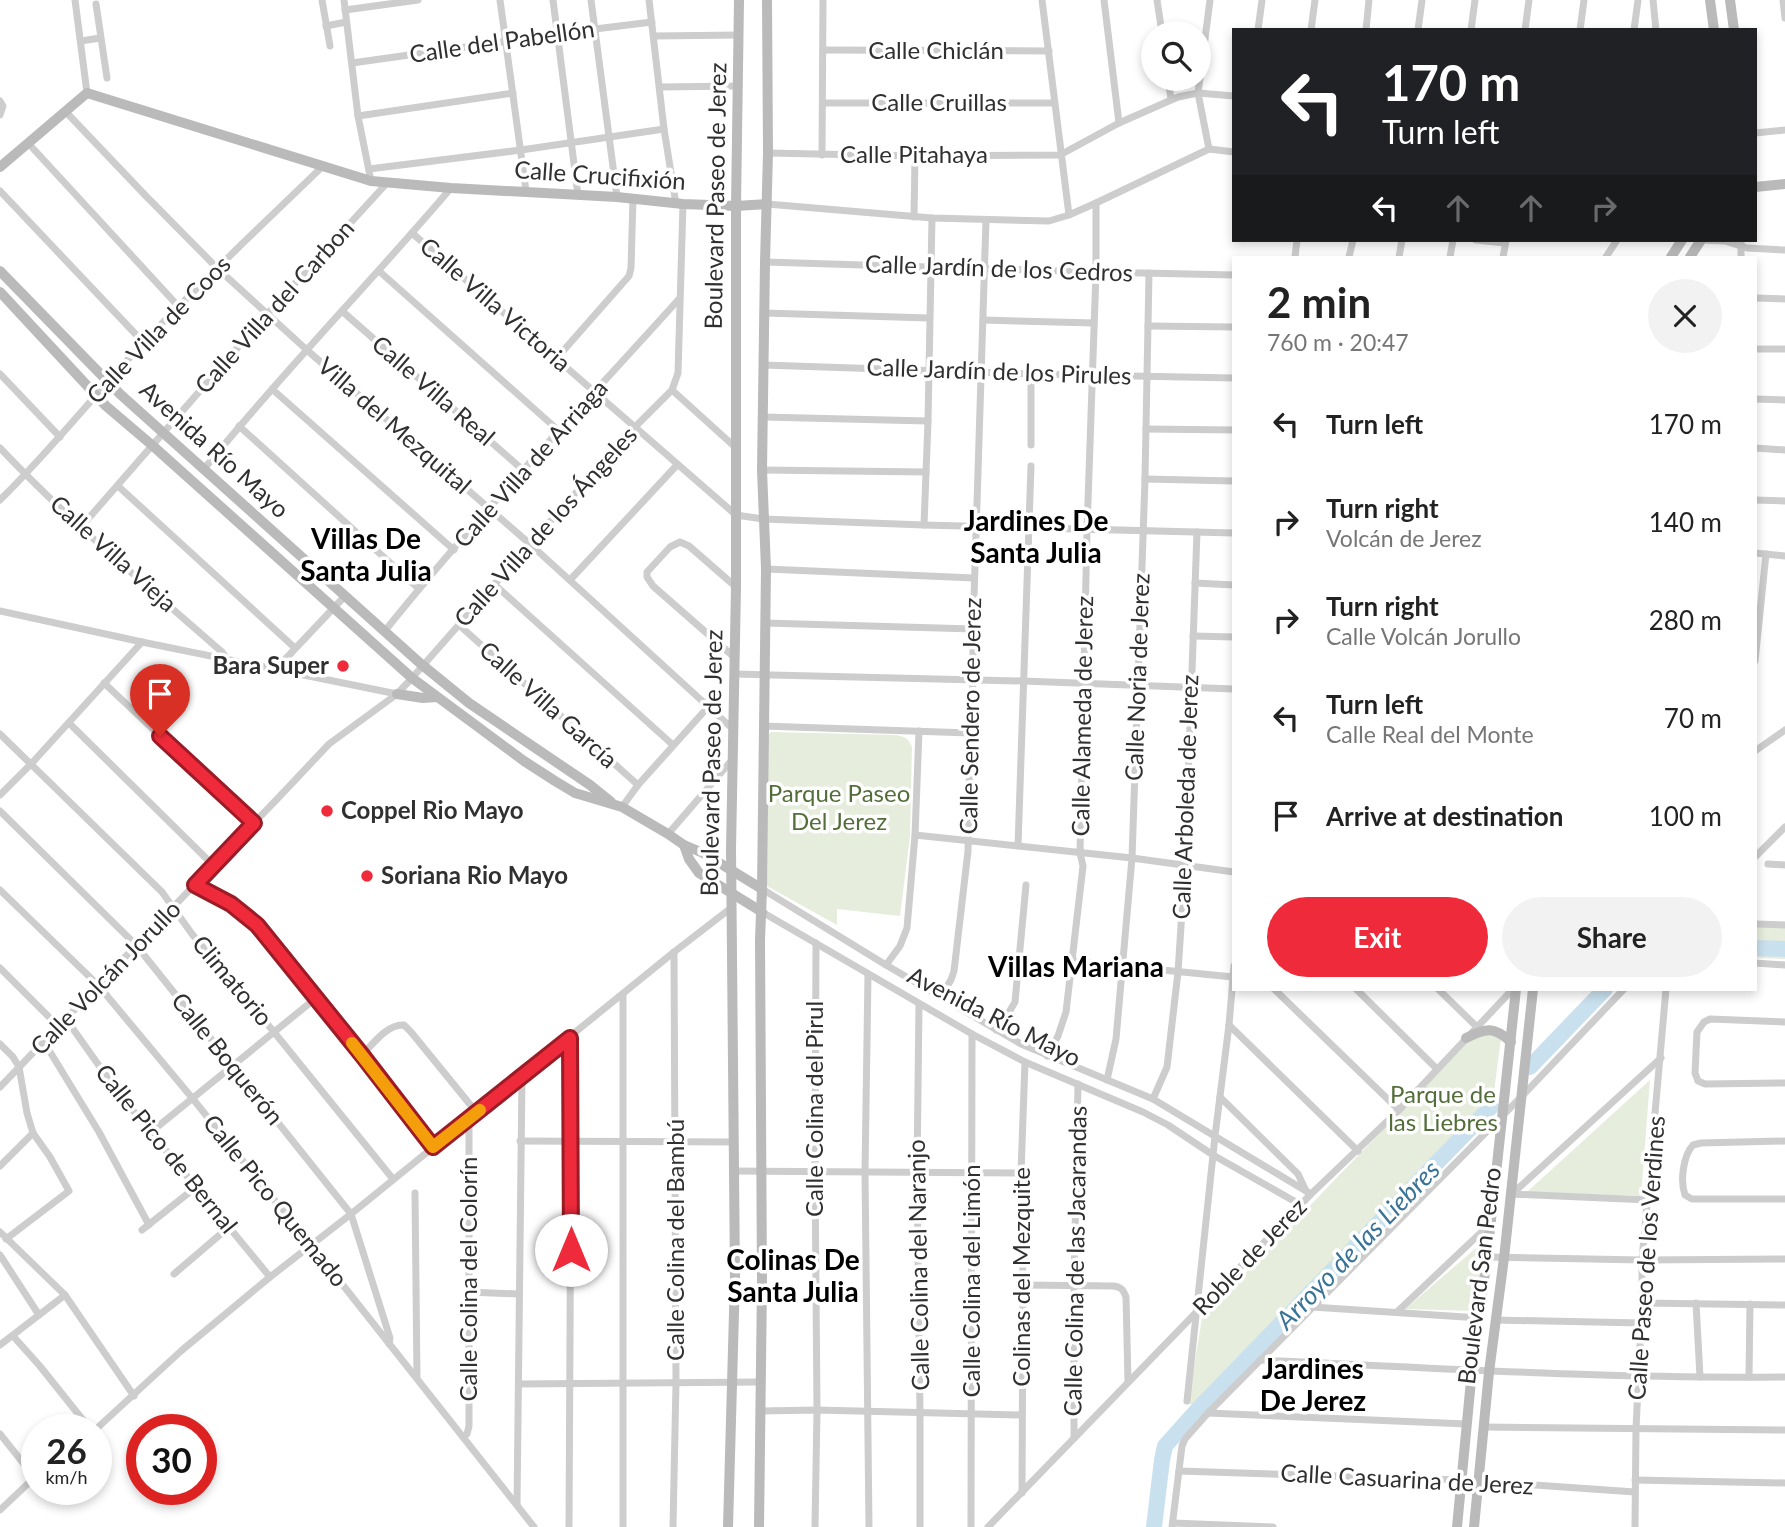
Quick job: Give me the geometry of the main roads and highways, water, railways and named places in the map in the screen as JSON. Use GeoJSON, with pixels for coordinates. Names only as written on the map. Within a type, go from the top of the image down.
{"type":"FeatureCollection","features":[{"type":"Feature","properties":{"kind":"waterway","name":"Arroyo de las Liebres"},"geometry":{"type":"LineString","coordinates":[[1757,948],[1785,949]]}},
{"type":"Feature","properties":{"kind":"waterway","name":"Arroyo de las Liebres"},"geometry":{"type":"LineString","coordinates":[[1530,1067],[1603,991]]}},
{"type":"Feature","properties":{"kind":"waterway","name":"Arroyo de las Liebres"},"geometry":{"type":"LineString","coordinates":[[1154,1527],[1165,1446],[1491,1107]]}},
{"type":"Feature","properties":{"kind":"place","name":"Bara Super"},"geometry":{"type":"Point","coordinates":[343,666]}},
{"type":"Feature","properties":{"kind":"place","name":"Coppel Rio Mayo"},"geometry":{"type":"Point","coordinates":[327,811]}},
{"type":"Feature","properties":{"kind":"place","name":"Soriana Rio Mayo"},"geometry":{"type":"Point","coordinates":[367,876]}},
{"type":"Feature","properties":{"kind":"district","name":"Jardines De Santa Julia"},"geometry":{"type":"Point","coordinates":[1036,537]}},
{"type":"Feature","properties":{"kind":"district","name":"Villas De Santa Julia"},"geometry":{"type":"Point","coordinates":[366,555]}},
{"type":"Feature","properties":{"kind":"district","name":"Villas Mariana"},"geometry":{"type":"Point","coordinates":[1076,967]}},
{"type":"Feature","properties":{"kind":"district","name":"Colinas De Santa Julia"},"geometry":{"type":"Point","coordinates":[793,1276]}},
{"type":"Feature","properties":{"kind":"district","name":"Jardines De Jerez"},"geometry":{"type":"Point","coordinates":[1313,1385]}},
{"type":"Feature","properties":{"kind":"park label","name":"Parque Paseo Del Jerez"},"geometry":{"type":"Point","coordinates":[839,808]}},
{"type":"Feature","properties":{"kind":"park label","name":"Parque de las Liebres"},"geometry":{"type":"Point","coordinates":[1443,1109]}}]}
